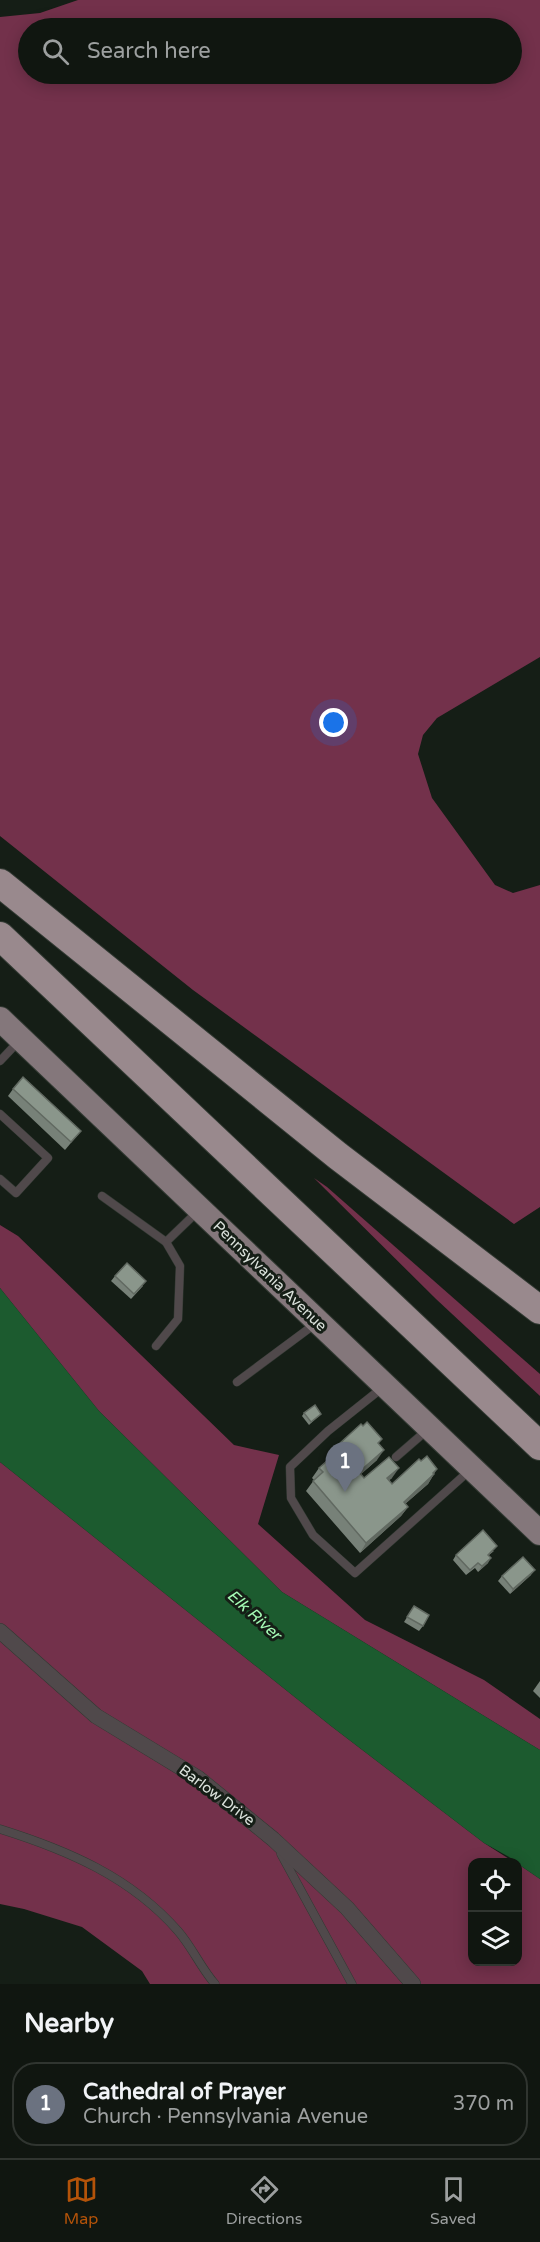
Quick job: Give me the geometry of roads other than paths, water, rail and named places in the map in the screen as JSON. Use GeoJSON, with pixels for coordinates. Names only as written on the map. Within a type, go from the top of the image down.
{"type":"FeatureCollection","features":[{"type":"Feature","properties":{"kind":"highway"},"geometry":{"type":"LineString","coordinates":[[0,883],[329,1149],[539,1309]]}},
{"type":"Feature","properties":{"kind":"highway"},"geometry":{"type":"LineString","coordinates":[[0,936],[540,1446]]}},
{"type":"Feature","properties":{"kind":"main road","name":"Pennsylvania Avenue"},"geometry":{"type":"LineString","coordinates":[[0,1019],[540,1533]]}},
{"type":"Feature","properties":{"kind":"street","name":"Barlow Drive"},"geometry":{"type":"LineString","coordinates":[[0,1631],[96,1716],[198,1778],[273,1839],[347,1908],[413,1984]]}},
{"type":"Feature","properties":{"kind":"lane"},"geometry":{"type":"LineString","coordinates":[[0,1061],[21,1038]]}},
{"type":"Feature","properties":{"kind":"lane"},"geometry":{"type":"LineString","coordinates":[[0,1114],[48,1158],[16,1193],[0,1179]]}},
{"type":"Feature","properties":{"kind":"lane"},"geometry":{"type":"LineString","coordinates":[[102,1196],[166,1242],[180,1266],[178,1319],[156,1346]]}},
{"type":"Feature","properties":{"kind":"lane"},"geometry":{"type":"LineString","coordinates":[[166,1242],[200,1209]]}},
{"type":"Feature","properties":{"kind":"lane"},"geometry":{"type":"LineString","coordinates":[[237,1382],[318,1321]]}},
{"type":"Feature","properties":{"kind":"lane"},"geometry":{"type":"LineString","coordinates":[[385,1385],[328,1431],[290,1467],[291,1498],[313,1535],[340,1561],[355,1573],[472,1468]]}},
{"type":"Feature","properties":{"kind":"lane"},"geometry":{"type":"LineString","coordinates":[[396,1457],[430,1428]]}},
{"type":"Feature","properties":{"kind":"lane"},"geometry":{"type":"LineString","coordinates":[[0,1829],[41,1842],[90,1863],[116,1877],[148,1900],[179,1933],[215,1984]]}},
{"type":"Feature","properties":{"kind":"lane"},"geometry":{"type":"LineString","coordinates":[[273,1839],[352,1984]]}},
{"type":"Feature","properties":{"kind":"water","name":"Elk River"},"geometry":{"type":"Polygon","coordinates":[[[0,1288],[99,1411],[282,1592],[540,1750],[540,1879],[522,1867],[522,1858],[511,1858],[484,1843],[331,1726],[0,1462],[0,1288]]]}},
{"type":"Feature","properties":{"kind":"place","name":"Cathedral of Prayer"},"geometry":{"type":"Point","coordinates":[345,1492]}}]}
